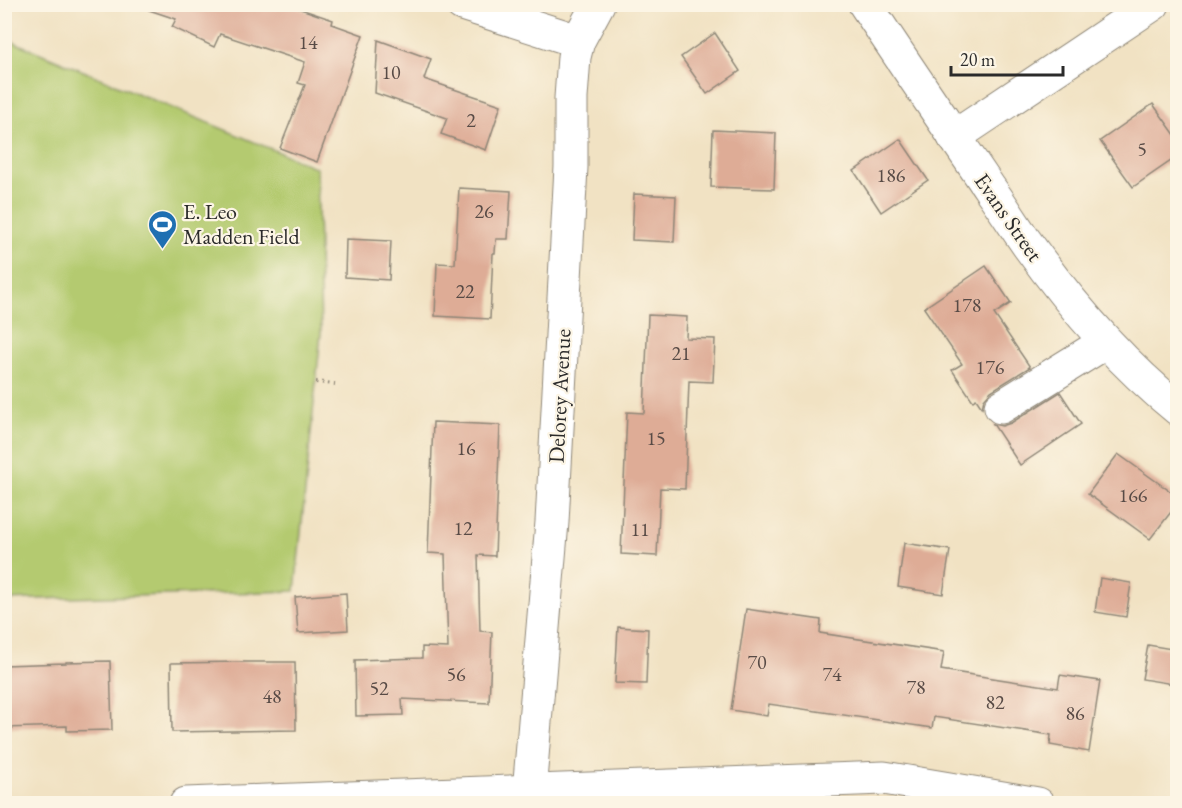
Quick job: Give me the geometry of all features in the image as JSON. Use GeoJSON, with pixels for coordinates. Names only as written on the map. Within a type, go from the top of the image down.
{"type":"FeatureCollection","features":[{"type":"Feature","properties":{"kind":"street"},"geometry":{"type":"LineString","coordinates":[[462,4],[578,41]]}},
{"type":"Feature","properties":{"kind":"street","name":"Delorey Avenue"},"geometry":{"type":"LineString","coordinates":[[529,792],[552,522],[571,167],[571,98],[574,57],[578,41],[598,4]]}},
{"type":"Feature","properties":{"kind":"street","name":"Evans Street"},"geometry":{"type":"LineString","coordinates":[[865,4],[1042,263],[1106,342],[1137,374],[1178,409]]}},
{"type":"Feature","properties":{"kind":"street"},"geometry":{"type":"LineString","coordinates":[[954,137],[1153,4]]}},
{"type":"Feature","properties":{"kind":"street"},"geometry":{"type":"LineString","coordinates":[[1001,407],[1106,342]]}},
{"type":"Feature","properties":{"kind":"street"},"geometry":{"type":"LineString","coordinates":[[186,804],[884,778],[1038,804]]}},
{"type":"Feature","properties":{"kind":"path"},"geometry":{"type":"LineString","coordinates":[[316,382],[336,384]]}},
{"type":"Feature","properties":{"kind":"green space","name":"E. Leo Madden Field"},"geometry":{"type":"Polygon","coordinates":[[[4,38],[317,168],[321,333],[295,591],[5,600],[4,38]]]}},
{"type":"Feature","properties":{"kind":"building"},"geometry":{"type":"Polygon","coordinates":[[[150,4],[286,4],[333,20],[332,24],[363,35],[317,162],[280,148],[305,85],[298,83],[305,62],[220,34],[214,47],[172,27],[176,19],[149,10],[150,4]]]}},
{"type":"Feature","properties":{"kind":"building"},"geometry":{"type":"Polygon","coordinates":[[[715,33],[740,71],[707,94],[681,57],[715,33]]]}},
{"type":"Feature","properties":{"kind":"building"},"geometry":{"type":"Polygon","coordinates":[[[378,40],[431,59],[424,79],[501,105],[486,150],[441,134],[447,118],[375,93],[378,40]]]}},
{"type":"Feature","properties":{"kind":"building"},"geometry":{"type":"Polygon","coordinates":[[[1153,104],[1178,139],[1178,156],[1133,187],[1100,141],[1153,104]]]}},
{"type":"Feature","properties":{"kind":"building"},"geometry":{"type":"Polygon","coordinates":[[[713,130],[776,133],[774,189],[711,187],[713,130]]]}},
{"type":"Feature","properties":{"kind":"building"},"geometry":{"type":"Polygon","coordinates":[[[900,139],[928,180],[881,212],[854,171],[900,139]]]}},
{"type":"Feature","properties":{"kind":"building"},"geometry":{"type":"Polygon","coordinates":[[[459,188],[511,191],[508,239],[496,239],[495,253],[493,253],[490,319],[435,316],[437,263],[455,264],[459,188]]]}},
{"type":"Feature","properties":{"kind":"building"},"geometry":{"type":"Polygon","coordinates":[[[634,194],[676,196],[674,242],[632,240],[634,194]]]}},
{"type":"Feature","properties":{"kind":"building"},"geometry":{"type":"Polygon","coordinates":[[[346,239],[391,241],[389,280],[345,277],[346,239]]]}},
{"type":"Feature","properties":{"kind":"building"},"geometry":{"type":"Polygon","coordinates":[[[986,266],[1011,303],[994,314],[1030,367],[991,391],[984,399],[982,408],[976,399],[973,401],[952,370],[962,364],[924,308],[986,266]]]}},
{"type":"Feature","properties":{"kind":"building"},"geometry":{"type":"Polygon","coordinates":[[[648,315],[687,317],[686,338],[715,339],[713,382],[689,381],[685,489],[660,488],[657,556],[621,554],[627,412],[644,413],[648,315]]]}},
{"type":"Feature","properties":{"kind":"building"},"geometry":{"type":"Polygon","coordinates":[[[1060,392],[1081,424],[1020,465],[993,424],[1002,426],[1011,423],[1060,392]]]}},
{"type":"Feature","properties":{"kind":"building"},"geometry":{"type":"Polygon","coordinates":[[[433,422],[500,425],[495,556],[478,555],[480,631],[492,632],[489,703],[402,699],[403,715],[356,716],[355,660],[422,658],[422,647],[448,648],[445,554],[428,553],[433,422]]]}},
{"type":"Feature","properties":{"kind":"building"},"geometry":{"type":"Polygon","coordinates":[[[1118,454],[1178,497],[1178,503],[1150,539],[1088,494],[1118,454]]]}},
{"type":"Feature","properties":{"kind":"building"},"geometry":{"type":"Polygon","coordinates":[[[904,543],[950,550],[943,594],[898,587],[904,543]]]}},
{"type":"Feature","properties":{"kind":"building"},"geometry":{"type":"Polygon","coordinates":[[[1100,578],[1131,583],[1126,617],[1095,612],[1100,578]]]}},
{"type":"Feature","properties":{"kind":"building"},"geometry":{"type":"Polygon","coordinates":[[[346,593],[348,630],[298,633],[295,597],[346,593]]]}},
{"type":"Feature","properties":{"kind":"building"},"geometry":{"type":"Polygon","coordinates":[[[746,609],[821,620],[820,633],[944,652],[941,670],[1058,688],[1060,675],[1100,681],[1089,752],[1050,745],[1051,735],[934,717],[932,728],[769,704],[767,716],[731,710],[746,609]]]}},
{"type":"Feature","properties":{"kind":"building"},"geometry":{"type":"Polygon","coordinates":[[[618,627],[648,629],[646,684],[615,683],[618,627]]]}},
{"type":"Feature","properties":{"kind":"building"},"geometry":{"type":"Polygon","coordinates":[[[1148,645],[1178,650],[1173,684],[1142,679],[1148,645]]]}},
{"type":"Feature","properties":{"kind":"building"},"geometry":{"type":"Polygon","coordinates":[[[110,661],[112,730],[67,731],[67,726],[4,728],[4,665],[110,661]]]}},
{"type":"Feature","properties":{"kind":"building"},"geometry":{"type":"Polygon","coordinates":[[[295,662],[296,730],[172,732],[171,663],[295,662]]]}},
{"type":"Feature","properties":{"kind":"place","name":"E. Leo Madden Field"},"geometry":{"type":"Point","coordinates":[162,250]}}]}
